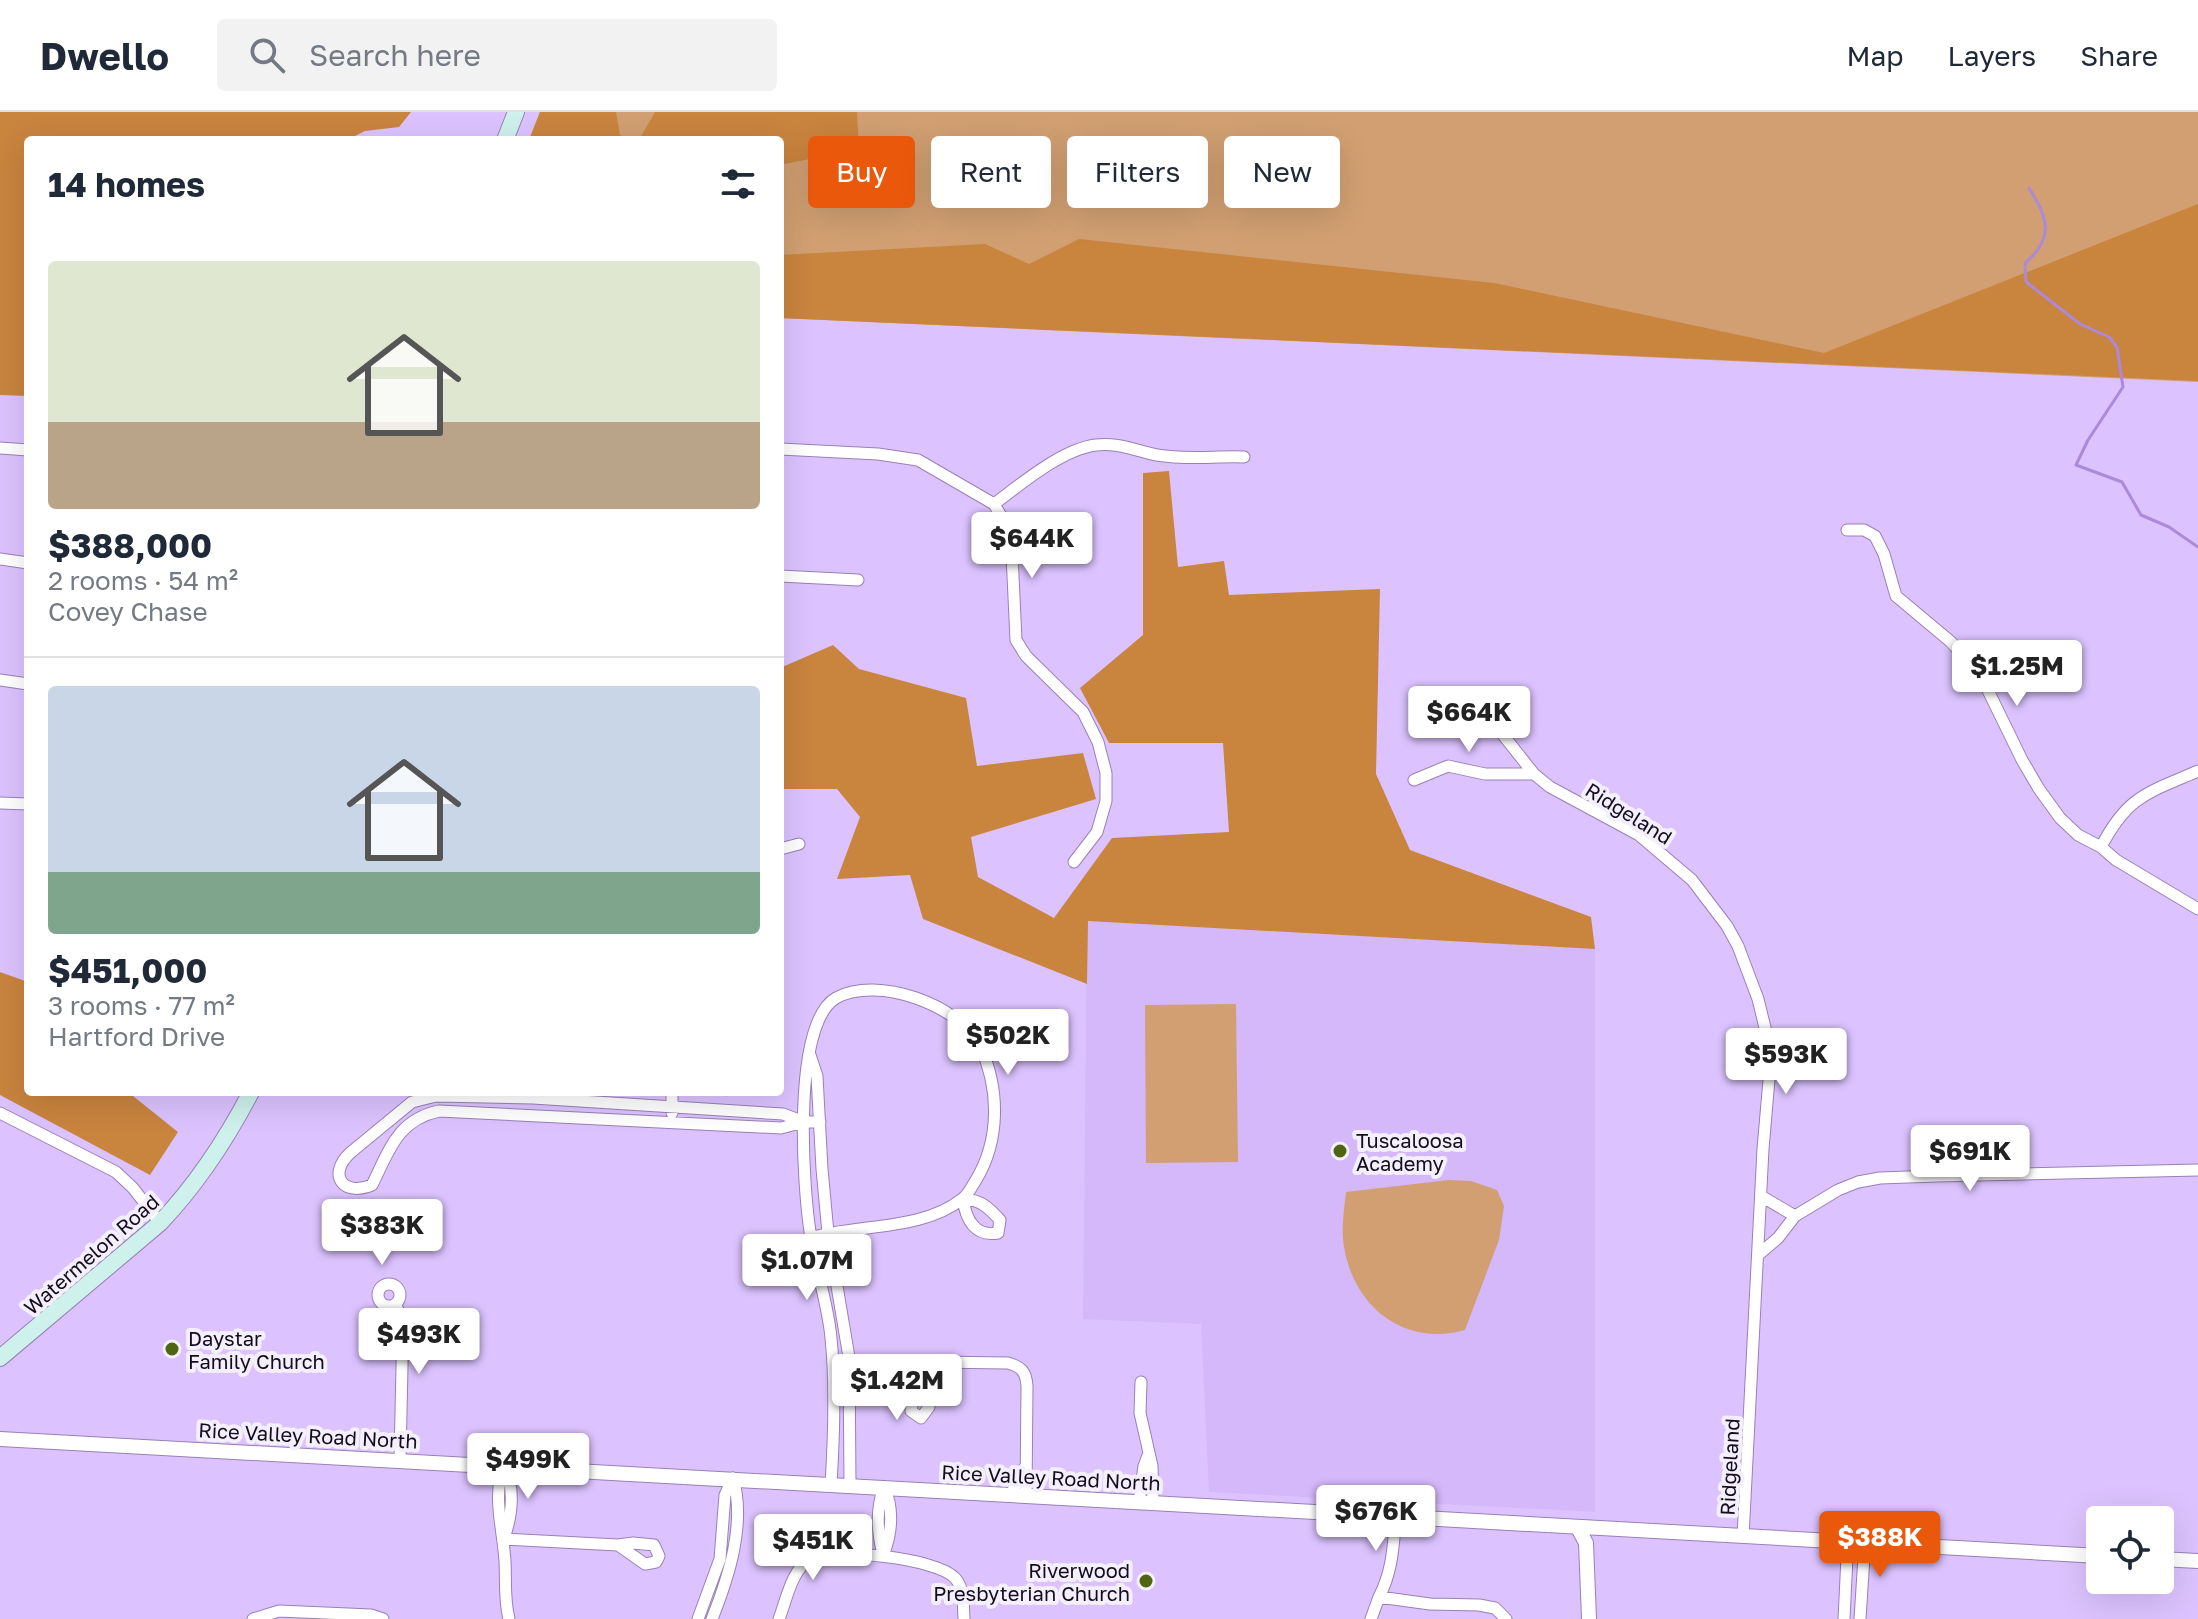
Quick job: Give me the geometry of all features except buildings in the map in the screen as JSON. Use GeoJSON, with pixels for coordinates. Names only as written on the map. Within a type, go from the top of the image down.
{"type":"FeatureCollection","features":[{"type":"Feature","properties":{"kind":"main road"},"geometry":{"type":"LineString","coordinates":[[507,136],[516,112]]}},
{"type":"Feature","properties":{"kind":"main road","name":"Watermelon Road"},"geometry":{"type":"LineString","coordinates":[[0,1358],[160,1223],[183,1199],[212,1160],[249,1096]]}},
{"type":"Feature","properties":{"kind":"street"},"geometry":{"type":"LineString","coordinates":[[994,504],[1072,452],[1096,445],[1127,446],[1157,455],[1244,457]]}},
{"type":"Feature","properties":{"kind":"street"},"geometry":{"type":"LineString","coordinates":[[0,448],[24,450]]}},
{"type":"Feature","properties":{"kind":"street"},"geometry":{"type":"LineString","coordinates":[[784,449],[854,452],[918,460],[994,504],[1011,533],[1016,640],[1042,674],[1083,712],[1098,742],[1106,773],[1106,801],[1097,832],[1074,862]]}},
{"type":"Feature","properties":{"kind":"street"},"geometry":{"type":"LineString","coordinates":[[1847,530],[1864,530],[1875,536],[1884,554],[1896,596],[1967,658],[1981,676],[2022,760],[2052,808],[2078,835],[2198,909]]}},
{"type":"Feature","properties":{"kind":"street"},"geometry":{"type":"LineString","coordinates":[[0,559],[24,562]]}},
{"type":"Feature","properties":{"kind":"street"},"geometry":{"type":"LineString","coordinates":[[784,576],[858,580]]}},
{"type":"Feature","properties":{"kind":"street"},"geometry":{"type":"LineString","coordinates":[[0,680],[24,683]]}},
{"type":"Feature","properties":{"kind":"street","name":"Ridgeland"},"geometry":{"type":"LineString","coordinates":[[1485,712],[1534,774],[1550,787],[1639,835],[1666,856],[1699,889],[1738,946],[1758,999],[1769,1044],[1770,1068],[1743,1537]]}},
{"type":"Feature","properties":{"kind":"street"},"geometry":{"type":"LineString","coordinates":[[1414,780],[1448,766],[1485,774],[1534,774]]}},
{"type":"Feature","properties":{"kind":"street"},"geometry":{"type":"LineString","coordinates":[[2101,847],[2113,824],[2128,806],[2148,792],[2198,771]]}},
{"type":"Feature","properties":{"kind":"street"},"geometry":{"type":"LineString","coordinates":[[0,803],[24,804]]}},
{"type":"Feature","properties":{"kind":"street"},"geometry":{"type":"LineString","coordinates":[[784,848],[799,844]]}},
{"type":"Feature","properties":{"kind":"street"},"geometry":{"type":"LineString","coordinates":[[811,1238],[828,1233],[899,1225],[963,1199],[983,1169],[995,1124],[995,1101],[980,1045],[952,1017],[923,1000],[868,990],[836,999],[820,1015],[804,1075],[805,1198],[811,1238],[831,1337],[834,1404],[831,1484]]}},
{"type":"Feature","properties":{"kind":"street"},"geometry":{"type":"LineString","coordinates":[[810,1055],[817,1076],[828,1233],[849,1357],[850,1485]]}},
{"type":"Feature","properties":{"kind":"street"},"geometry":{"type":"LineString","coordinates":[[436,1096],[410,1097],[342,1160],[338,1170],[341,1181],[349,1189],[361,1190],[372,1185],[391,1142],[418,1117],[439,1111],[781,1128],[804,1122],[820,1122]]}},
{"type":"Feature","properties":{"kind":"street"},"geometry":{"type":"LineString","coordinates":[[532,1115],[533,1096]]}},
{"type":"Feature","properties":{"kind":"street"},"geometry":{"type":"LineString","coordinates":[[546,1096],[783,1114],[804,1122]]}},
{"type":"Feature","properties":{"kind":"street"},"geometry":{"type":"LineString","coordinates":[[672,1096],[672,1122]]}},
{"type":"Feature","properties":{"kind":"street"},"geometry":{"type":"LineString","coordinates":[[410,1097],[418,1117]]}},
{"type":"Feature","properties":{"kind":"street"},"geometry":{"type":"LineString","coordinates":[[0,1113],[116,1172],[133,1188],[160,1223]]}},
{"type":"Feature","properties":{"kind":"street"},"geometry":{"type":"LineString","coordinates":[[1758,1255],[1778,1238],[1795,1216],[1838,1190],[1880,1178],[2198,1170]]}},
{"type":"Feature","properties":{"kind":"street"},"geometry":{"type":"LineString","coordinates":[[1761,1196],[1795,1216]]}},
{"type":"Feature","properties":{"kind":"street"},"geometry":{"type":"LineString","coordinates":[[395,1304],[403,1320],[400,1459]]}},
{"type":"Feature","properties":{"kind":"street"},"geometry":{"type":"LineString","coordinates":[[915,1388],[920,1370],[931,1362],[1008,1363],[1020,1367],[1026,1376],[1026,1497]]}},
{"type":"Feature","properties":{"kind":"street"},"geometry":{"type":"LineString","coordinates":[[1141,1382],[1140,1413],[1149,1453],[1144,1466],[1146,1502]]}},
{"type":"Feature","properties":{"kind":"street","name":"Rice Valley Road North"},"geometry":{"type":"LineString","coordinates":[[0,1439],[2086,1555]]}},
{"type":"Feature","properties":{"kind":"street"},"geometry":{"type":"LineString","coordinates":[[504,1465],[499,1478],[499,1519],[504,1539],[509,1619]]}},
{"type":"Feature","properties":{"kind":"street"},"geometry":{"type":"LineString","coordinates":[[1010,1496],[1025,1467]]}},
{"type":"Feature","properties":{"kind":"street"},"geometry":{"type":"LineString","coordinates":[[698,1619],[720,1559],[725,1495],[733,1478]]}},
{"type":"Feature","properties":{"kind":"street"},"geometry":{"type":"LineString","coordinates":[[712,1619],[728,1578],[733,1552],[738,1497],[733,1478]]}},
{"type":"Feature","properties":{"kind":"street"},"geometry":{"type":"LineString","coordinates":[[883,1555],[889,1540],[890,1503],[884,1487]]}},
{"type":"Feature","properties":{"kind":"street"},"geometry":{"type":"LineString","coordinates":[[1371,1619],[1394,1558],[1396,1516]]}},
{"type":"Feature","properties":{"kind":"street"},"geometry":{"type":"LineString","coordinates":[[1578,1528],[1586,1543],[1589,1619]]}},
{"type":"Feature","properties":{"kind":"street"},"geometry":{"type":"LineString","coordinates":[[504,1539],[618,1545]]}},
{"type":"Feature","properties":{"kind":"street"},"geometry":{"type":"LineString","coordinates":[[1844,1619],[1847,1557],[1858,1544],[1864,1557],[1860,1619]]}},
{"type":"Feature","properties":{"kind":"street"},"geometry":{"type":"LineString","coordinates":[[779,1619],[795,1578],[809,1560],[821,1556],[883,1555],[931,1565],[952,1574],[963,1594],[964,1619]]}},
{"type":"Feature","properties":{"kind":"street"},"geometry":{"type":"LineString","coordinates":[[2174,1560],[2198,1561]]}},
{"type":"Feature","properties":{"kind":"street"},"geometry":{"type":"LineString","coordinates":[[1379,1597],[1430,1604],[1479,1605],[1495,1608],[1506,1619]]}},
{"type":"Feature","properties":{"kind":"street"},"geometry":{"type":"LineString","coordinates":[[253,1619],[279,1611],[371,1615],[383,1619]]}},
{"type":"Feature","properties":{"kind":"shaded area"},"geometry":{"type":"Polygon","coordinates":[[[0,112],[411,112],[399,127],[365,131],[355,136],[24,136],[24,396],[0,395],[0,112]]]}},
{"type":"Feature","properties":{"kind":"shaded area"},"geometry":{"type":"Polygon","coordinates":[[[540,112],[2198,112],[2198,382],[784,318],[784,136],[531,136],[540,112]]]}},
{"type":"Feature","properties":{"kind":"shaded area"},"geometry":{"type":"Polygon","coordinates":[[[540,112],[616,112],[620,135],[623,136],[531,136],[540,112]]]}},
{"type":"Feature","properties":{"kind":"shaded area"},"geometry":{"type":"Polygon","coordinates":[[[655,112],[857,112],[858,136],[808,136],[808,159],[784,164],[784,136],[641,136],[655,112]]]}},
{"type":"Feature","properties":{"kind":"shaded area"},"geometry":{"type":"Polygon","coordinates":[[[2198,204],[2198,381],[784,318],[784,255],[985,244],[1029,264],[1079,239],[1494,283],[1824,353],[2198,204]]]}},
{"type":"Feature","properties":{"kind":"shaded area"},"geometry":{"type":"Polygon","coordinates":[[[1169,471],[1178,567],[1224,561],[1229,595],[1380,589],[1376,774],[1410,850],[1591,917],[1595,949],[1088,921],[1087,984],[923,919],[910,875],[837,879],[860,817],[837,789],[784,789],[784,666],[833,645],[859,669],[966,698],[977,766],[1083,753],[1096,799],[971,837],[978,877],[1054,918],[1112,838],[1229,832],[1223,743],[1109,743],[1080,688],[1143,635],[1143,473],[1169,471]]]}},
{"type":"Feature","properties":{"kind":"shaded area","name":"Tuscaloosa Academy"},"geometry":{"type":"Polygon","coordinates":[[[1087,921],[1595,949],[1595,1512],[1209,1492],[1201,1324],[1083,1319],[1087,921]]]}},
{"type":"Feature","properties":{"kind":"shaded area"},"geometry":{"type":"Polygon","coordinates":[[[0,972],[24,981],[24,1096],[133,1096],[178,1132],[150,1175],[0,1095],[0,972]]]}},
{"type":"Feature","properties":{"kind":"shaded area"},"geometry":{"type":"Polygon","coordinates":[[[1236,1004],[1238,1162],[1146,1163],[1145,1005],[1236,1004]]]}},
{"type":"Feature","properties":{"kind":"shaded area"},"geometry":{"type":"Polygon","coordinates":[[[1449,1180],[1471,1181],[1497,1190],[1504,1206],[1499,1240],[1465,1330],[1443,1334],[1422,1333],[1385,1317],[1359,1288],[1344,1247],[1346,1192],[1449,1180]]]}},
{"type":"Feature","properties":{"kind":"waterway"},"geometry":{"type":"LineString","coordinates":[[2029,188],[2041,208],[2045,227],[2041,245],[2025,263],[2026,282],[2080,324],[2109,337],[2117,347],[2123,387],[2088,440],[2076,465],[2122,482],[2141,515],[2169,527],[2198,547]]}},
{"type":"Feature","properties":{"kind":"place","name":"Tuscaloosa Academy"},"geometry":{"type":"Point","coordinates":[1340,1151]}},
{"type":"Feature","properties":{"kind":"place","name":"Daystar Family Church"},"geometry":{"type":"Point","coordinates":[172,1349]}},
{"type":"Feature","properties":{"kind":"place","name":"Riverwood Presbyterian Church"},"geometry":{"type":"Point","coordinates":[1146,1581]}}]}
